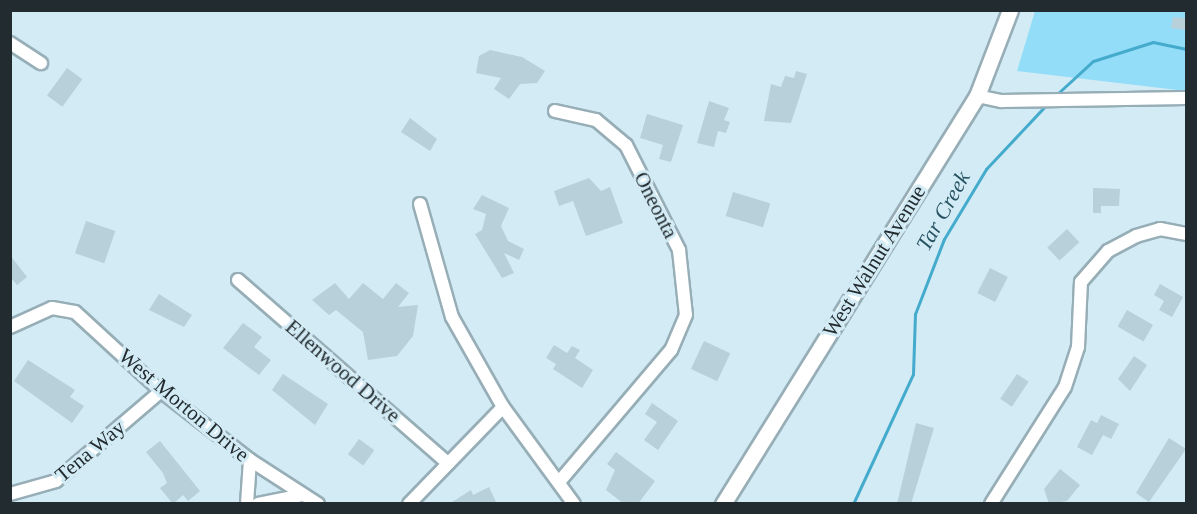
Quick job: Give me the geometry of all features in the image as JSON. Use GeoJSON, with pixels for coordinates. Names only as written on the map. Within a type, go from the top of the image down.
{"type":"FeatureCollection","features":[{"type":"Feature","properties":{"kind":"main road","name":"West Walnut Avenue"},"geometry":{"type":"LineString","coordinates":[[723,504],[976,96],[1010,10]]}},
{"type":"Feature","properties":{"kind":"street"},"geometry":{"type":"LineString","coordinates":[[10,43],[41,63]]}},
{"type":"Feature","properties":{"kind":"street"},"geometry":{"type":"LineString","coordinates":[[976,96],[1001,102],[1186,98]]}},
{"type":"Feature","properties":{"kind":"street","name":"Oneonta"},"geometry":{"type":"LineString","coordinates":[[555,111],[596,120],[626,145],[679,250],[686,315],[671,350],[559,482]]}},
{"type":"Feature","properties":{"kind":"street"},"geometry":{"type":"LineString","coordinates":[[420,204],[452,317],[503,407],[574,504]]}},
{"type":"Feature","properties":{"kind":"street"},"geometry":{"type":"LineString","coordinates":[[991,504],[1065,387],[1078,347],[1081,282],[1108,251],[1136,236],[1160,229],[1186,234]]}},
{"type":"Feature","properties":{"kind":"street","name":"Ellenwood Drive"},"geometry":{"type":"LineString","coordinates":[[238,280],[448,463]]}},
{"type":"Feature","properties":{"kind":"street","name":"West Morton Drive"},"geometry":{"type":"LineString","coordinates":[[10,327],[52,308],[85,320],[161,391],[250,460],[318,504]]}},
{"type":"Feature","properties":{"kind":"street","name":"Tena Way"},"geometry":{"type":"LineString","coordinates":[[10,494],[56,481],[161,391]]}},
{"type":"Feature","properties":{"kind":"street"},"geometry":{"type":"LineString","coordinates":[[409,504],[503,407]]}},
{"type":"Feature","properties":{"kind":"street"},"geometry":{"type":"LineString","coordinates":[[247,504],[250,460]]}},
{"type":"Feature","properties":{"kind":"street"},"geometry":{"type":"LineString","coordinates":[[258,504],[304,495]]}},
{"type":"Feature","properties":{"kind":"shaded area"},"geometry":{"type":"Polygon","coordinates":[[[1035,11],[1186,11],[1186,91],[1017,71],[1035,11]]]}},
{"type":"Feature","properties":{"kind":"building"},"geometry":{"type":"Polygon","coordinates":[[[1173,17],[1186,18],[1186,30],[1171,28],[1173,17]]]}},
{"type":"Feature","properties":{"kind":"building"},"geometry":{"type":"Polygon","coordinates":[[[490,50],[522,57],[545,71],[537,83],[520,84],[509,99],[494,89],[501,78],[476,73],[479,56],[490,50]]]}},
{"type":"Feature","properties":{"kind":"building"},"geometry":{"type":"Polygon","coordinates":[[[67,68],[82,79],[62,107],[47,96],[67,68]]]}},
{"type":"Feature","properties":{"kind":"building"},"geometry":{"type":"Polygon","coordinates":[[[796,71],[807,74],[791,123],[764,121],[771,84],[781,87],[785,76],[794,78],[796,71]]]}},
{"type":"Feature","properties":{"kind":"building"},"geometry":{"type":"Polygon","coordinates":[[[709,101],[729,108],[724,120],[730,122],[726,133],[718,131],[714,147],[697,143],[709,101]]]}},
{"type":"Feature","properties":{"kind":"building"},"geometry":{"type":"Polygon","coordinates":[[[647,114],[683,125],[671,162],[659,159],[663,145],[640,138],[647,114]]]}},
{"type":"Feature","properties":{"kind":"building"},"geometry":{"type":"Polygon","coordinates":[[[410,118],[437,139],[430,151],[401,132],[410,118]]]}},
{"type":"Feature","properties":{"kind":"building"},"geometry":{"type":"Polygon","coordinates":[[[589,178],[601,191],[610,187],[623,223],[586,236],[573,201],[559,206],[554,191],[589,178]]]}},
{"type":"Feature","properties":{"kind":"building"},"geometry":{"type":"Polygon","coordinates":[[[1093,188],[1120,189],[1119,206],[1101,206],[1101,213],[1093,213],[1093,188]]]}},
{"type":"Feature","properties":{"kind":"building"},"geometry":{"type":"Polygon","coordinates":[[[733,192],[770,203],[763,227],[726,216],[733,192]]]}},
{"type":"Feature","properties":{"kind":"building"},"geometry":{"type":"Polygon","coordinates":[[[482,195],[509,208],[501,226],[508,241],[524,249],[519,260],[504,253],[514,273],[502,278],[475,234],[482,230],[486,214],[473,209],[482,195]]]}},
{"type":"Feature","properties":{"kind":"building"},"geometry":{"type":"Polygon","coordinates":[[[86,221],[115,231],[104,263],[75,253],[86,221]]]}},
{"type":"Feature","properties":{"kind":"building"},"geometry":{"type":"Polygon","coordinates":[[[1067,229],[1079,242],[1060,261],[1047,247],[1067,229]]]}},
{"type":"Feature","properties":{"kind":"building"},"geometry":{"type":"Polygon","coordinates":[[[10,255],[27,277],[17,285],[10,277],[10,255]]]}},
{"type":"Feature","properties":{"kind":"building"},"geometry":{"type":"Polygon","coordinates":[[[990,268],[1008,277],[995,302],[977,293],[990,268]]]}},
{"type":"Feature","properties":{"kind":"building"},"geometry":{"type":"Polygon","coordinates":[[[335,283],[349,299],[363,283],[383,299],[396,283],[409,293],[398,307],[418,305],[413,336],[397,356],[368,360],[363,332],[336,310],[329,315],[312,300],[335,283]]]}},
{"type":"Feature","properties":{"kind":"building"},"geometry":{"type":"Polygon","coordinates":[[[1160,284],[1183,297],[1172,317],[1159,310],[1164,301],[1154,295],[1160,284]]]}},
{"type":"Feature","properties":{"kind":"building"},"geometry":{"type":"Polygon","coordinates":[[[159,294],[192,315],[184,327],[149,310],[159,294]]]}},
{"type":"Feature","properties":{"kind":"building"},"geometry":{"type":"Polygon","coordinates":[[[1127,310],[1153,325],[1143,341],[1118,326],[1127,310]]]}},
{"type":"Feature","properties":{"kind":"building"},"geometry":{"type":"Polygon","coordinates":[[[243,323],[262,337],[254,347],[271,360],[259,375],[223,348],[243,323]]]}},
{"type":"Feature","properties":{"kind":"building"},"geometry":{"type":"Polygon","coordinates":[[[704,341],[730,353],[717,381],[691,369],[704,341]]]}},
{"type":"Feature","properties":{"kind":"building"},"geometry":{"type":"Polygon","coordinates":[[[554,345],[567,353],[572,346],[580,350],[575,358],[593,370],[582,388],[553,369],[556,364],[546,358],[554,345]]]}},
{"type":"Feature","properties":{"kind":"building"},"geometry":{"type":"Polygon","coordinates":[[[1134,356],[1147,365],[1130,391],[1118,379],[1134,356]]]}},
{"type":"Feature","properties":{"kind":"building"},"geometry":{"type":"Polygon","coordinates":[[[28,360],[75,390],[70,397],[84,406],[72,423],[14,381],[28,360]]]}},
{"type":"Feature","properties":{"kind":"building"},"geometry":{"type":"Polygon","coordinates":[[[283,374],[328,404],[315,425],[272,390],[283,374]]]}},
{"type":"Feature","properties":{"kind":"building"},"geometry":{"type":"Polygon","coordinates":[[[1017,374],[1029,382],[1012,407],[1000,399],[1017,374]]]}},
{"type":"Feature","properties":{"kind":"building"},"geometry":{"type":"Polygon","coordinates":[[[652,403],[678,421],[658,450],[644,440],[657,422],[645,414],[652,403]]]}},
{"type":"Feature","properties":{"kind":"building"},"geometry":{"type":"Polygon","coordinates":[[[1101,415],[1119,424],[1111,439],[1103,435],[1092,455],[1077,447],[1091,420],[1097,423],[1101,415]]]}},
{"type":"Feature","properties":{"kind":"building"},"geometry":{"type":"Polygon","coordinates":[[[916,423],[934,428],[911,504],[897,504],[916,423]]]}},
{"type":"Feature","properties":{"kind":"building"},"geometry":{"type":"Polygon","coordinates":[[[1169,438],[1186,449],[1149,502],[1136,493],[1169,438]]]}},
{"type":"Feature","properties":{"kind":"building"},"geometry":{"type":"Polygon","coordinates":[[[359,439],[374,450],[363,466],[348,454],[359,439]]]}},
{"type":"Feature","properties":{"kind":"building"},"geometry":{"type":"Polygon","coordinates":[[[160,441],[200,491],[188,501],[183,495],[173,504],[160,488],[167,483],[163,473],[146,452],[160,441]]]}},
{"type":"Feature","properties":{"kind":"building"},"geometry":{"type":"Polygon","coordinates":[[[616,452],[655,481],[638,504],[624,504],[606,490],[615,470],[607,464],[616,452]]]}},
{"type":"Feature","properties":{"kind":"building"},"geometry":{"type":"Polygon","coordinates":[[[1060,469],[1080,485],[1067,501],[1049,504],[1044,489],[1060,469]]]}},
{"type":"Feature","properties":{"kind":"building"},"geometry":{"type":"Polygon","coordinates":[[[489,487],[497,504],[449,504],[471,490],[473,495],[489,487]]]}},
{"type":"Feature","properties":{"kind":"waterway","name":"Tar Creek"},"geometry":{"type":"LineString","coordinates":[[1056,95],[1093,61],[1153,42],[1186,49]]}},
{"type":"Feature","properties":{"kind":"waterway","name":"Tar Creek"},"geometry":{"type":"LineString","coordinates":[[853,504],[913,374],[915,314],[944,239],[986,169],[1047,104]]}}]}
